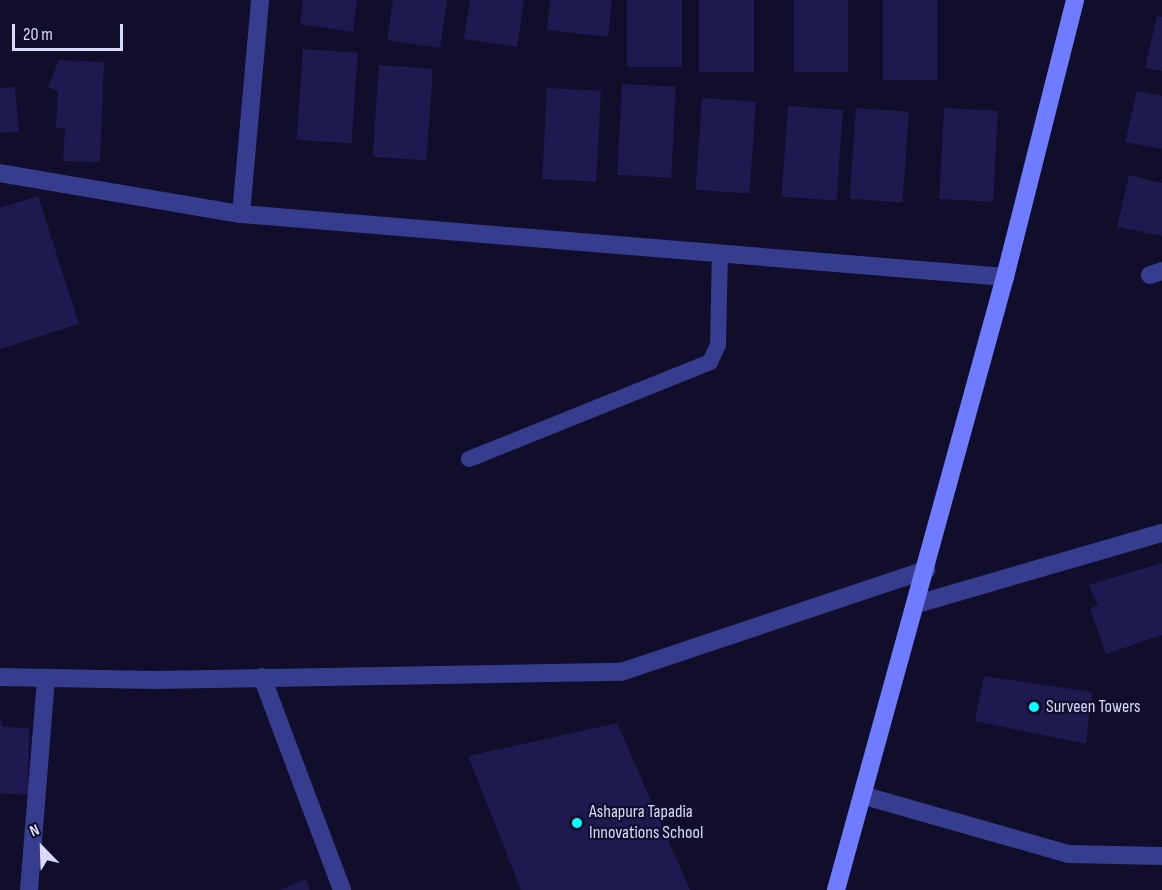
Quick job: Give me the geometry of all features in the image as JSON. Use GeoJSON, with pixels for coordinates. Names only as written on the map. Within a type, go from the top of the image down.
{"type":"FeatureCollection","features":[{"type":"Feature","properties":{"kind":"street"},"geometry":{"type":"LineString","coordinates":[[241,214],[260,0]]}},
{"type":"Feature","properties":{"kind":"street"},"geometry":{"type":"LineString","coordinates":[[836,890],[865,796],[1005,278],[1075,0]]}},
{"type":"Feature","properties":{"kind":"street"},"geometry":{"type":"LineString","coordinates":[[0,173],[241,214],[1005,278]]}},
{"type":"Feature","properties":{"kind":"street"},"geometry":{"type":"LineString","coordinates":[[917,604],[1162,533]]}},
{"type":"Feature","properties":{"kind":"street"},"geometry":{"type":"LineString","coordinates":[[0,677],[262,677],[621,672],[926,570]]}},
{"type":"Feature","properties":{"kind":"street"},"geometry":{"type":"LineString","coordinates":[[262,677],[342,890]]}},
{"type":"Feature","properties":{"kind":"street"},"geometry":{"type":"LineString","coordinates":[[29,890],[46,678]]}},
{"type":"Feature","properties":{"kind":"street"},"geometry":{"type":"LineString","coordinates":[[865,796],[1068,854],[1162,856]]}},
{"type":"Feature","properties":{"kind":"lane"},"geometry":{"type":"LineString","coordinates":[[469,459],[710,362],[718,345],[720,253]]}},
{"type":"Feature","properties":{"kind":"building"},"geometry":{"type":"Polygon","coordinates":[[[303,0],[357,0],[353,32],[300,24],[303,0]]]}},
{"type":"Feature","properties":{"kind":"building"},"geometry":{"type":"Polygon","coordinates":[[[393,0],[447,0],[440,48],[387,40],[393,0]]]}},
{"type":"Feature","properties":{"kind":"building"},"geometry":{"type":"Polygon","coordinates":[[[470,0],[524,0],[517,47],[464,39],[470,0]]]}},
{"type":"Feature","properties":{"kind":"building"},"geometry":{"type":"Polygon","coordinates":[[[550,0],[612,0],[608,37],[547,30],[550,0]]]}},
{"type":"Feature","properties":{"kind":"building"},"geometry":{"type":"Polygon","coordinates":[[[627,0],[682,0],[682,67],[627,67],[627,0]]]}},
{"type":"Feature","properties":{"kind":"building"},"geometry":{"type":"Polygon","coordinates":[[[699,0],[754,0],[754,72],[699,72],[699,0]]]}},
{"type":"Feature","properties":{"kind":"building"},"geometry":{"type":"Polygon","coordinates":[[[794,0],[848,0],[848,72],[794,72],[794,0]]]}},
{"type":"Feature","properties":{"kind":"building"},"geometry":{"type":"Polygon","coordinates":[[[883,0],[937,0],[937,80],[883,80],[883,0]]]}},
{"type":"Feature","properties":{"kind":"building"},"geometry":{"type":"Polygon","coordinates":[[[1157,16],[1162,17],[1162,71],[1145,68],[1157,16]]]}},
{"type":"Feature","properties":{"kind":"building"},"geometry":{"type":"Polygon","coordinates":[[[303,49],[358,53],[352,144],[297,140],[303,49]]]}},
{"type":"Feature","properties":{"kind":"building"},"geometry":{"type":"Polygon","coordinates":[[[59,60],[104,62],[100,162],[63,161],[65,128],[56,128],[58,91],[48,87],[59,60]]]}},
{"type":"Feature","properties":{"kind":"building"},"geometry":{"type":"Polygon","coordinates":[[[379,65],[433,69],[426,161],[373,157],[379,65]]]}},
{"type":"Feature","properties":{"kind":"building"},"geometry":{"type":"Polygon","coordinates":[[[622,84],[676,87],[671,178],[617,175],[622,84]]]}},
{"type":"Feature","properties":{"kind":"building"},"geometry":{"type":"Polygon","coordinates":[[[15,87],[19,132],[0,133],[0,88],[15,87]]]}},
{"type":"Feature","properties":{"kind":"building"},"geometry":{"type":"Polygon","coordinates":[[[547,88],[601,91],[596,182],[542,179],[547,88]]]}},
{"type":"Feature","properties":{"kind":"building"},"geometry":{"type":"Polygon","coordinates":[[[1137,91],[1162,96],[1162,149],[1125,142],[1137,91]]]}},
{"type":"Feature","properties":{"kind":"building"},"geometry":{"type":"Polygon","coordinates":[[[702,98],[756,102],[749,194],[696,190],[702,98]]]}},
{"type":"Feature","properties":{"kind":"building"},"geometry":{"type":"Polygon","coordinates":[[[788,106],[843,110],[837,201],[782,197],[788,106]]]}},
{"type":"Feature","properties":{"kind":"building"},"geometry":{"type":"Polygon","coordinates":[[[856,108],[909,112],[903,202],[850,199],[856,108]]]}},
{"type":"Feature","properties":{"kind":"building"},"geometry":{"type":"Polygon","coordinates":[[[944,108],[998,111],[993,202],[939,199],[944,108]]]}},
{"type":"Feature","properties":{"kind":"building"},"geometry":{"type":"Polygon","coordinates":[[[1129,175],[1162,183],[1162,236],[1117,227],[1129,175]]]}},
{"type":"Feature","properties":{"kind":"building"},"geometry":{"type":"Polygon","coordinates":[[[38,196],[79,324],[0,349],[0,208],[38,196]]]}},
{"type":"Feature","properties":{"kind":"building"},"geometry":{"type":"Polygon","coordinates":[[[1162,563],[1162,635],[1106,654],[1090,609],[1098,605],[1088,585],[1162,563]]]}},
{"type":"Feature","properties":{"kind":"building","name":"Surveen Towers"},"geometry":{"type":"Polygon","coordinates":[[[984,676],[1092,692],[1086,744],[975,721],[984,676]]]}},
{"type":"Feature","properties":{"kind":"building"},"geometry":{"type":"Polygon","coordinates":[[[0,717],[3,727],[29,728],[28,795],[0,793],[0,717]]]}},
{"type":"Feature","properties":{"kind":"building","name":"Ashapura Tapadia Innovations School"},"geometry":{"type":"Polygon","coordinates":[[[617,723],[690,890],[521,890],[468,756],[617,723]]]}},
{"type":"Feature","properties":{"kind":"building"},"geometry":{"type":"Polygon","coordinates":[[[306,879],[310,890],[279,890],[306,879]]]}},
{"type":"Feature","properties":{"kind":"place","name":"Surveen Towers"},"geometry":{"type":"Point","coordinates":[1034,707]}},
{"type":"Feature","properties":{"kind":"place","name":"Ashapura Tapadia Innovations School"},"geometry":{"type":"Point","coordinates":[577,823]}}]}
